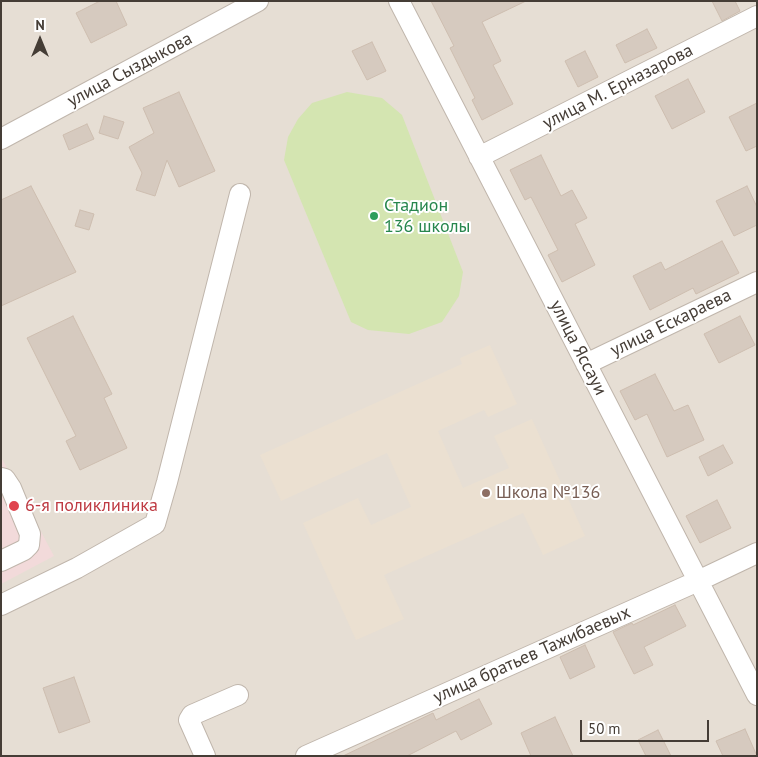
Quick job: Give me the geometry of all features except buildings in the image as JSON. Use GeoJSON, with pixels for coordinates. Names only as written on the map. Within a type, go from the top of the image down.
{"type":"FeatureCollection","features":[{"type":"Feature","properties":{"kind":"street","name":"улица Сыздыкова"},"geometry":{"type":"LineString","coordinates":[[1,139],[258,1]]}},
{"type":"Feature","properties":{"kind":"street","name":"улица Яссауи"},"geometry":{"type":"LineString","coordinates":[[399,1],[757,695]]}},
{"type":"Feature","properties":{"kind":"street","name":"улица М. Ерназарова"},"geometry":{"type":"LineString","coordinates":[[479,157],[757,16]]}},
{"type":"Feature","properties":{"kind":"street"},"geometry":{"type":"LineString","coordinates":[[1,605],[77,568],[155,524],[170,472],[240,194]]}},
{"type":"Feature","properties":{"kind":"street","name":"улица Ескараева"},"geometry":{"type":"LineString","coordinates":[[586,364],[757,282]]}},
{"type":"Feature","properties":{"kind":"street"},"geometry":{"type":"LineString","coordinates":[[1,478],[5,479],[11,488],[30,534],[29,545],[24,550],[1,561]]}},
{"type":"Feature","properties":{"kind":"street","name":"улица братьев Тажибаевых"},"geometry":{"type":"LineString","coordinates":[[306,756],[757,553]]}},
{"type":"Feature","properties":{"kind":"street"},"geometry":{"type":"LineString","coordinates":[[205,756],[190,720],[192,714],[238,695]]}},
{"type":"Feature","properties":{"kind":"shaded area"},"geometry":{"type":"Polygon","coordinates":[[[1,1],[757,1],[757,756],[1,756],[1,1]]]}},
{"type":"Feature","properties":{"kind":"shaded area","name":"Школа №136"},"geometry":{"type":"Polygon","coordinates":[[[490,345],[517,404],[488,417],[484,410],[438,431],[463,488],[509,468],[494,436],[532,419],[585,536],[543,555],[523,513],[384,575],[404,619],[356,640],[303,523],[358,498],[371,525],[411,507],[387,453],[281,501],[260,455],[462,364],[460,358],[490,345]]]}},
{"type":"Feature","properties":{"kind":"shaded area","name":"6-я поликлиника"},"geometry":{"type":"Polygon","coordinates":[[[1,457],[54,556],[1,584],[1,457]]]}},
{"type":"Feature","properties":{"kind":"green space","name":"Стадион 136 школы"},"geometry":{"type":"Polygon","coordinates":[[[347,92],[382,98],[402,115],[463,272],[459,296],[442,322],[409,334],[368,330],[351,322],[284,160],[288,137],[298,119],[312,103],[347,92]]]}},
{"type":"Feature","properties":{"kind":"place","name":"Стадион 136 школы"},"geometry":{"type":"Point","coordinates":[374,216]}},
{"type":"Feature","properties":{"kind":"place","name":"Школа №136"},"geometry":{"type":"Point","coordinates":[486,493]}},
{"type":"Feature","properties":{"kind":"place","name":"6-я поликлиника"},"geometry":{"type":"Point","coordinates":[14,506]}}]}
